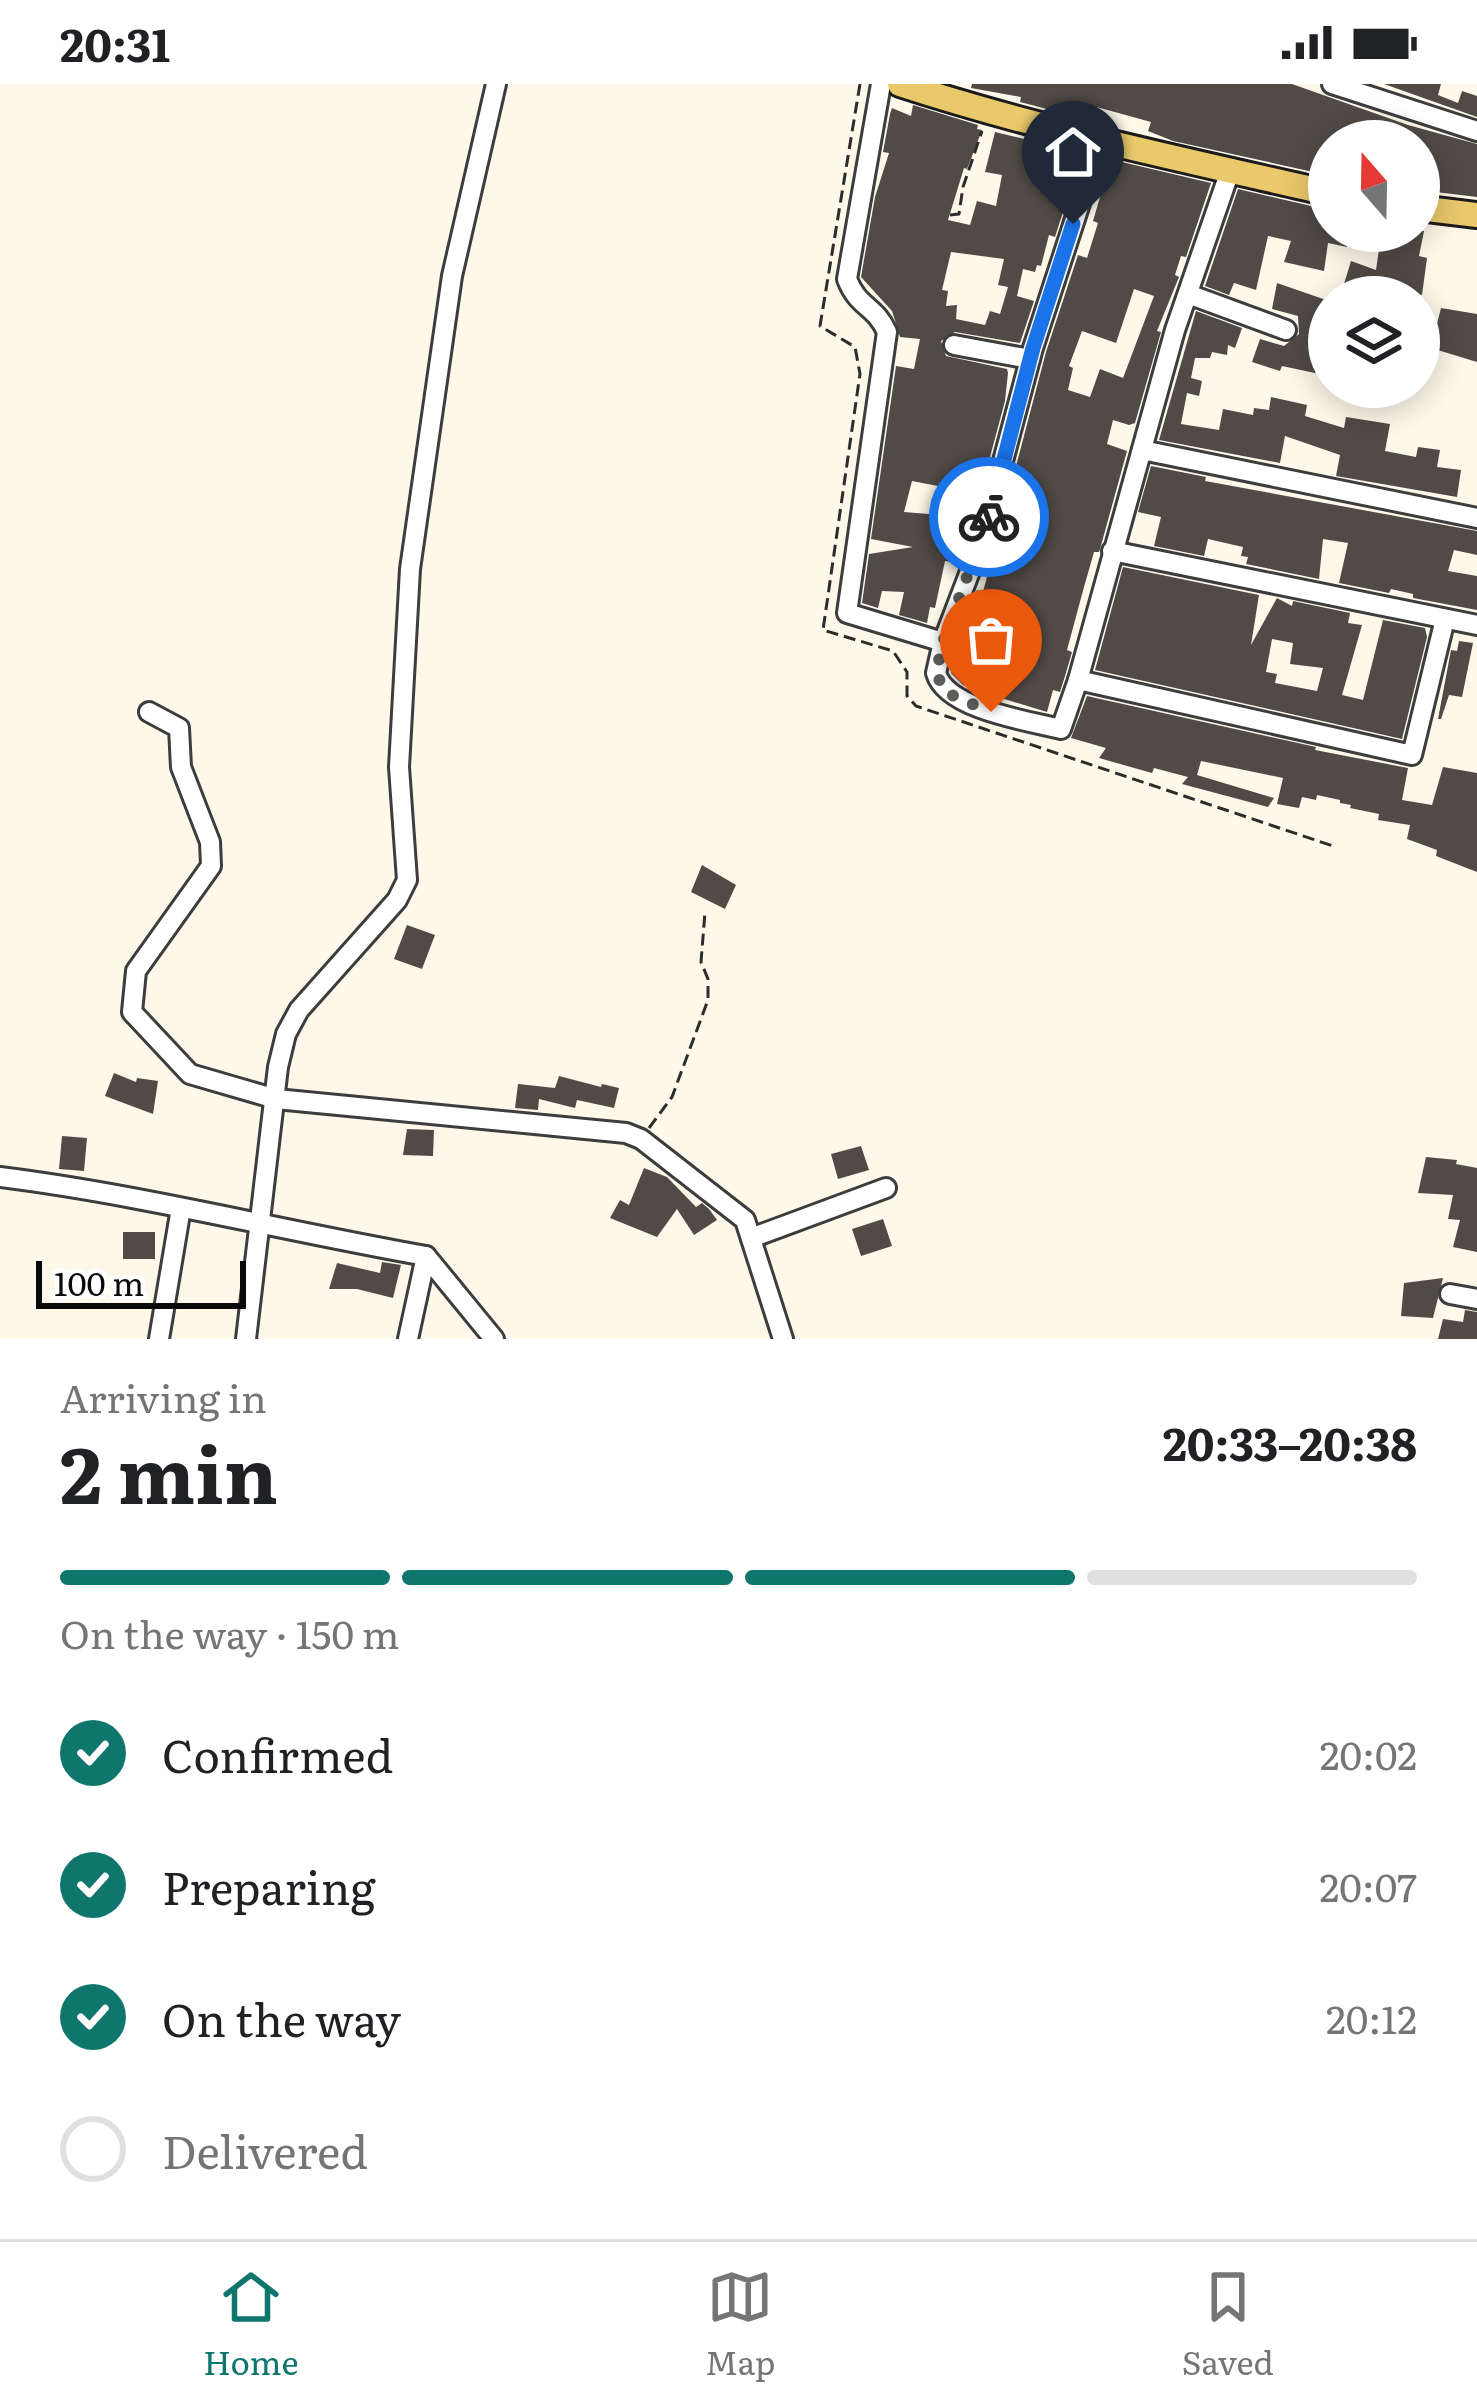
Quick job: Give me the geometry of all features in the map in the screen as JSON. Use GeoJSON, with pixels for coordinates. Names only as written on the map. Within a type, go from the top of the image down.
{"type":"FeatureCollection","features":[{"type":"Feature","properties":{"kind":"main road"},"geometry":{"type":"LineString","coordinates":[[901,84],[1100,142],[1308,188]]}},
{"type":"Feature","properties":{"kind":"main road"},"geometry":{"type":"LineString","coordinates":[[1440,211],[1477,215]]}},
{"type":"Feature","properties":{"kind":"street"},"geometry":{"type":"LineString","coordinates":[[247,1339],[278,1066],[286,1034],[298,1010],[397,900],[407,880],[399,767],[410,568],[452,277],[496,84]]}},
{"type":"Feature","properties":{"kind":"street"},"geometry":{"type":"LineString","coordinates":[[881,84],[847,279],[854,297],[874,311],[887,332],[848,614],[943,642]]}},
{"type":"Feature","properties":{"kind":"street"},"geometry":{"type":"LineString","coordinates":[[1332,84],[1477,131]]}},
{"type":"Feature","properties":{"kind":"street"},"geometry":{"type":"LineString","coordinates":[[1100,142],[1030,358],[982,540],[943,642],[936,674],[947,693],[991,712],[1061,729],[1188,294],[1231,168]]}},
{"type":"Feature","properties":{"kind":"street"},"geometry":{"type":"LineString","coordinates":[[1188,294],[1286,330]]}},
{"type":"Feature","properties":{"kind":"street"},"geometry":{"type":"LineString","coordinates":[[954,345],[1030,358]]}},
{"type":"Feature","properties":{"kind":"street"},"geometry":{"type":"LineString","coordinates":[[1142,450],[1477,518]]}},
{"type":"Feature","properties":{"kind":"street"},"geometry":{"type":"LineString","coordinates":[[1112,551],[1477,625]]}},
{"type":"Feature","properties":{"kind":"street"},"geometry":{"type":"LineString","coordinates":[[1078,680],[1412,755],[1445,619]]}},
{"type":"Feature","properties":{"kind":"street"},"geometry":{"type":"LineString","coordinates":[[149,712],[178,728],[181,767],[210,842],[211,866],[136,971],[132,1012],[190,1073],[276,1099],[626,1133],[641,1139],[745,1220],[782,1339]]}},
{"type":"Feature","properties":{"kind":"street"},"geometry":{"type":"LineString","coordinates":[[0,1177],[426,1256],[494,1339]]}},
{"type":"Feature","properties":{"kind":"street"},"geometry":{"type":"LineString","coordinates":[[751,1238],[886,1188]]}},
{"type":"Feature","properties":{"kind":"street"},"geometry":{"type":"LineString","coordinates":[[159,1339],[181,1208]]}},
{"type":"Feature","properties":{"kind":"street"},"geometry":{"type":"LineString","coordinates":[[408,1339],[426,1256]]}},
{"type":"Feature","properties":{"kind":"street"},"geometry":{"type":"LineString","coordinates":[[1450,1294],[1477,1299]]}},
{"type":"Feature","properties":{"kind":"path"},"geometry":{"type":"LineString","coordinates":[[860,84],[820,326],[855,347],[860,374],[824,630],[893,650],[907,672],[907,696],[916,706],[1336,847]]}},
{"type":"Feature","properties":{"kind":"path"},"geometry":{"type":"LineString","coordinates":[[950,214],[959,214],[963,187],[989,113]]}},
{"type":"Feature","properties":{"kind":"path"},"geometry":{"type":"LineString","coordinates":[[641,1139],[672,1097],[708,1000],[708,979],[701,962],[706,912]]}},
{"type":"Feature","properties":{"kind":"building"},"geometry":{"type":"Polygon","coordinates":[[[972,84],[1292,84],[1394,120],[1308,120],[1308,171],[1173,141],[1148,131],[1151,122],[1093,106],[1090,120],[1020,102],[1021,97],[971,88],[972,84]]]}},
{"type":"Feature","properties":{"kind":"building"},"geometry":{"type":"Polygon","coordinates":[[[1384,84],[1441,84],[1438,95],[1458,103],[1462,91],[1477,96],[1477,117],[1384,84]]]}},
{"type":"Feature","properties":{"kind":"building"},"geometry":{"type":"Polygon","coordinates":[[[913,105],[982,130],[948,220],[970,225],[977,201],[996,206],[1002,175],[985,172],[995,132],[1070,150],[1068,158],[1079,162],[1041,266],[1035,272],[1023,269],[1017,296],[1034,301],[1020,343],[955,332],[941,341],[946,356],[1008,373],[975,513],[971,512],[963,542],[956,540],[951,562],[945,561],[927,623],[899,615],[904,592],[882,591],[878,608],[862,603],[869,554],[913,547],[871,539],[896,366],[914,369],[920,339],[900,337],[892,311],[861,277],[875,197],[889,153],[883,152],[890,114],[892,108],[911,116],[913,105]],[[951,252],[942,290],[948,291],[946,306],[957,305],[956,319],[985,325],[990,311],[1000,314],[1008,287],[998,285],[1004,259],[951,252]],[[912,481],[904,512],[941,515],[950,485],[912,481]]]}},
{"type":"Feature","properties":{"kind":"building"},"geometry":{"type":"Polygon","coordinates":[[[1440,134],[1477,144],[1477,197],[1440,193],[1440,134]]]}},
{"type":"Feature","properties":{"kind":"building"},"geometry":{"type":"Polygon","coordinates":[[[1109,159],[1211,183],[1157,331],[1161,332],[1135,423],[1113,420],[1107,444],[1127,451],[1099,552],[1094,552],[1084,587],[1065,676],[1060,692],[1053,690],[1047,712],[1001,698],[1014,652],[994,645],[982,692],[963,685],[951,673],[977,590],[983,592],[1046,352],[1078,255],[1087,258],[1098,223],[1093,221],[1109,159]],[[1134,289],[1116,343],[1082,331],[1069,366],[1073,368],[1068,390],[1090,397],[1100,369],[1123,378],[1154,296],[1134,289]]]}},
{"type":"Feature","properties":{"kind":"building"},"geometry":{"type":"Polygon","coordinates":[[[1238,189],[1308,205],[1308,252],[1327,252],[1324,271],[1284,262],[1291,241],[1268,236],[1256,290],[1234,283],[1229,295],[1205,286],[1238,189]]]}},
{"type":"Feature","properties":{"kind":"building"},"geometry":{"type":"Polygon","coordinates":[[[1379,252],[1420,252],[1427,258],[1425,276],[1346,276],[1351,261],[1376,270],[1379,252]]]}},
{"type":"Feature","properties":{"kind":"building"},"geometry":{"type":"Polygon","coordinates":[[[1277,283],[1308,294],[1308,372],[1282,366],[1280,371],[1252,362],[1260,339],[1284,346],[1299,334],[1298,316],[1272,309],[1277,283]]]}},
{"type":"Feature","properties":{"kind":"building"},"geometry":{"type":"Polygon","coordinates":[[[1441,308],[1477,314],[1477,362],[1440,351],[1441,308]]]}},
{"type":"Feature","properties":{"kind":"building"},"geometry":{"type":"Polygon","coordinates":[[[1196,311],[1242,328],[1235,348],[1228,345],[1227,355],[1212,352],[1210,358],[1195,358],[1191,378],[1202,381],[1199,396],[1187,393],[1181,424],[1219,430],[1223,409],[1253,415],[1254,408],[1269,410],[1271,397],[1307,405],[1305,416],[1344,428],[1346,417],[1390,424],[1385,451],[1416,457],[1418,447],[1440,450],[1437,467],[1461,470],[1457,497],[1336,476],[1340,455],[1285,436],[1280,463],[1159,440],[1196,311]]]}},
{"type":"Feature","properties":{"kind":"building"},"geometry":{"type":"Polygon","coordinates":[[[1151,466],[1206,477],[1205,481],[1477,531],[1477,555],[1454,550],[1448,571],[1477,576],[1477,610],[1391,589],[1389,593],[1339,583],[1348,543],[1323,539],[1319,579],[1246,564],[1243,547],[1208,539],[1204,556],[1154,546],[1161,517],[1138,512],[1151,466]]]}},
{"type":"Feature","properties":{"kind":"building"},"geometry":{"type":"Polygon","coordinates":[[[1123,567],[1259,595],[1251,645],[1277,598],[1292,606],[1293,601],[1350,613],[1348,623],[1362,625],[1342,695],[1363,700],[1383,620],[1425,628],[1427,637],[1402,739],[1095,670],[1123,567]],[[1272,639],[1266,672],[1277,674],[1275,683],[1317,691],[1323,668],[1290,664],[1293,643],[1272,639]]]}},
{"type":"Feature","properties":{"kind":"building"},"geometry":{"type":"Polygon","coordinates":[[[1459,641],[1473,643],[1462,697],[1449,695],[1438,719],[1451,650],[1457,651],[1459,641]]]}},
{"type":"Feature","properties":{"kind":"building"},"geometry":{"type":"Polygon","coordinates":[[[1087,696],[1408,768],[1402,800],[1432,805],[1443,767],[1477,773],[1477,872],[1407,839],[1410,825],[1378,820],[1379,814],[1350,808],[1340,800],[1317,795],[1316,800],[1302,797],[1299,808],[1277,804],[1283,778],[1201,761],[1197,775],[1274,798],[1268,807],[1182,784],[1188,777],[1154,768],[1152,773],[1099,758],[1106,748],[1071,738],[1087,696]]]}},
{"type":"Feature","properties":{"kind":"building"},"geometry":{"type":"Polygon","coordinates":[[[702,865],[736,885],[725,909],[691,892],[702,865]]]}},
{"type":"Feature","properties":{"kind":"building"},"geometry":{"type":"Polygon","coordinates":[[[407,925],[435,935],[422,969],[394,959],[407,925]]]}},
{"type":"Feature","properties":{"kind":"building"},"geometry":{"type":"Polygon","coordinates":[[[114,1073],[136,1082],[137,1078],[158,1081],[153,1114],[105,1096],[114,1073]]]}},
{"type":"Feature","properties":{"kind":"building"},"geometry":{"type":"Polygon","coordinates":[[[559,1076],[619,1088],[614,1108],[577,1100],[575,1108],[539,1099],[538,1110],[515,1108],[518,1084],[555,1088],[559,1076]]]}},
{"type":"Feature","properties":{"kind":"building"},"geometry":{"type":"Polygon","coordinates":[[[407,1129],[434,1130],[433,1156],[403,1155],[407,1129]]]}},
{"type":"Feature","properties":{"kind":"building"},"geometry":{"type":"Polygon","coordinates":[[[62,1136],[87,1138],[84,1171],[59,1169],[62,1136]]]}},
{"type":"Feature","properties":{"kind":"building"},"geometry":{"type":"Polygon","coordinates":[[[861,1146],[869,1170],[838,1179],[831,1154],[861,1146]]]}},
{"type":"Feature","properties":{"kind":"building"},"geometry":{"type":"Polygon","coordinates":[[[1426,1157],[1457,1160],[1456,1164],[1477,1168],[1477,1252],[1453,1247],[1460,1220],[1448,1219],[1453,1195],[1418,1193],[1426,1157]]]}},
{"type":"Feature","properties":{"kind":"building"},"geometry":{"type":"Polygon","coordinates":[[[644,1168],[667,1177],[696,1207],[702,1203],[717,1220],[694,1235],[677,1209],[657,1237],[610,1218],[620,1200],[629,1205],[644,1168]]]}},
{"type":"Feature","properties":{"kind":"building"},"geometry":{"type":"Polygon","coordinates":[[[883,1219],[892,1246],[861,1256],[852,1229],[883,1219]]]}},
{"type":"Feature","properties":{"kind":"building"},"geometry":{"type":"Polygon","coordinates":[[[123,1232],[155,1232],[155,1259],[123,1259],[123,1232]]]}},
{"type":"Feature","properties":{"kind":"building"},"geometry":{"type":"Polygon","coordinates":[[[382,1262],[401,1265],[393,1298],[357,1289],[329,1289],[337,1263],[380,1273],[382,1262]]]}},
{"type":"Feature","properties":{"kind":"building"},"geometry":{"type":"Polygon","coordinates":[[[1443,1278],[1433,1318],[1401,1316],[1404,1283],[1443,1278]]]}},
{"type":"Feature","properties":{"kind":"building"},"geometry":{"type":"Polygon","coordinates":[[[1465,1310],[1477,1312],[1477,1339],[1438,1339],[1443,1319],[1463,1322],[1465,1310]]]}},
{"type":"Feature","properties":{"kind":"way so far"},"geometry":{"type":"LineString","coordinates":[[989,517],[943,642],[936,674],[947,693],[991,712]]}},
{"type":"Feature","properties":{"kind":"route"},"geometry":{"type":"LineString","coordinates":[[989,517],[1033,348],[1073,224]]}}]}
